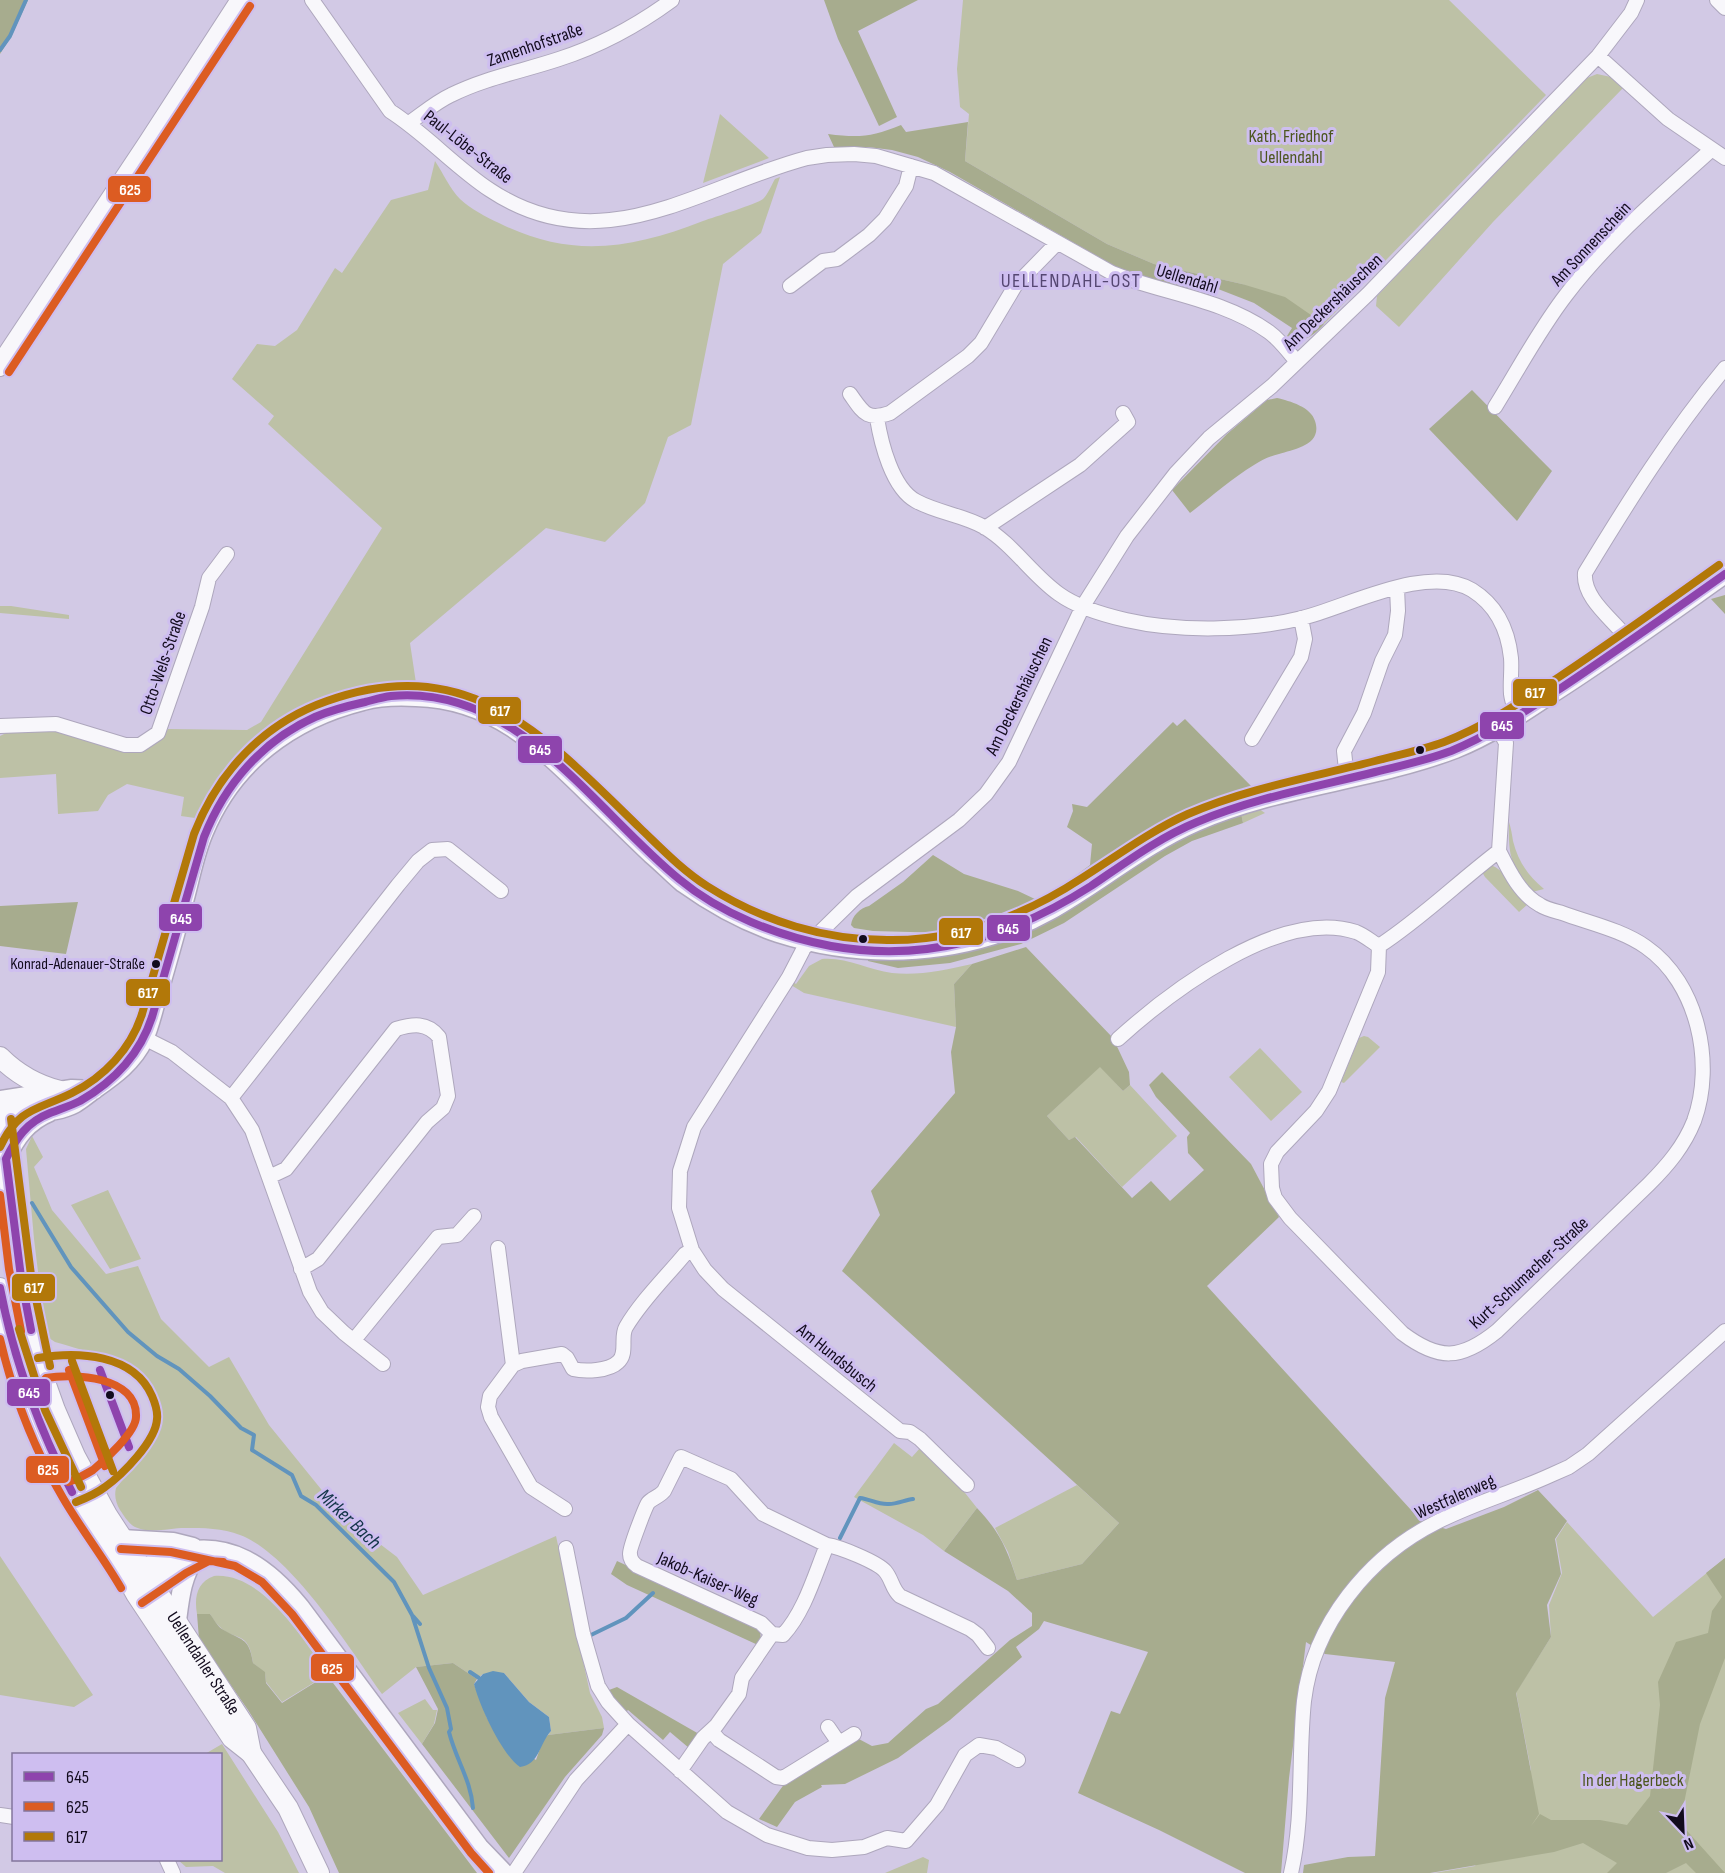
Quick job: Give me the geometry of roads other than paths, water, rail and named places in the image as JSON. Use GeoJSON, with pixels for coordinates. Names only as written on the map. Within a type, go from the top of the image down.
{"type":"FeatureCollection","features":[{"type":"Feature","properties":{"kind":"main road"},"geometry":{"type":"LineString","coordinates":[[0,366],[241,0]]}},
{"type":"Feature","properties":{"kind":"main road"},"geometry":{"type":"LineString","coordinates":[[0,1057],[15,1071],[40,1086],[57,1100]]}},
{"type":"Feature","properties":{"kind":"main road","name":"Uellendahler Straße"},"geometry":{"type":"LineString","coordinates":[[0,1102],[21,1277],[40,1368],[55,1410],[89,1484],[122,1539],[139,1581],[177,1621],[246,1728],[251,1753]]}},
{"type":"Feature","properties":{"kind":"main road","name":"Uellendahler Straße"},"geometry":{"type":"LineString","coordinates":[[0,1288],[16,1358],[42,1431],[72,1492],[139,1581],[232,1738],[251,1753],[295,1820],[319,1873]]}},
{"type":"Feature","properties":{"kind":"street","name":"Paul-Löbe-Straße"},"geometry":{"type":"LineString","coordinates":[[312,0],[390,111],[409,123],[491,191],[518,206],[545,217],[572,222],[601,223],[630,218],[661,210],[789,162],[827,154]]}},
{"type":"Feature","properties":{"kind":"street","name":"Zamenhofstraße"},"geometry":{"type":"LineString","coordinates":[[409,123],[447,97],[475,84],[561,58],[612,37],[652,15],[672,0]]}},
{"type":"Feature","properties":{"kind":"street","name":"Am Deckershäuschen"},"geometry":{"type":"LineString","coordinates":[[692,1250],[679,1208],[680,1171],[690,1136],[789,977],[804,948],[857,896],[959,820],[986,794],[1009,762],[1083,606],[1127,536],[1176,473],[1209,438],[1272,386],[1368,294],[1598,56],[1631,14],[1637,0]]}},
{"type":"Feature","properties":{"kind":"street"},"geometry":{"type":"LineString","coordinates":[[1717,0],[1725,8]]}},
{"type":"Feature","properties":{"kind":"street"},"geometry":{"type":"LineString","coordinates":[[1598,56],[1668,118],[1725,158]]}},
{"type":"Feature","properties":{"kind":"street","name":"Am Sonnenschein"},"geometry":{"type":"LineString","coordinates":[[1495,407],[1565,296],[1585,272],[1626,230],[1712,150]]}},
{"type":"Feature","properties":{"kind":"street","name":"Uellendahl"},"geometry":{"type":"LineString","coordinates":[[827,154],[876,156],[934,173],[1098,266],[1131,281],[1215,305],[1251,321],[1271,333],[1298,362]]}},
{"type":"Feature","properties":{"kind":"street"},"geometry":{"type":"LineString","coordinates":[[790,286],[823,261],[837,259],[869,235],[885,219],[906,186],[911,166]]}},
{"type":"Feature","properties":{"kind":"street"},"geometry":{"type":"LineString","coordinates":[[850,394],[864,413],[877,418],[890,413],[968,356],[981,343],[1015,286],[1057,243]]}},
{"type":"Feature","properties":{"kind":"street"},"geometry":{"type":"LineString","coordinates":[[1621,631],[1588,592],[1584,582],[1585,573],[1624,507],[1668,441],[1725,368]]}},
{"type":"Feature","properties":{"kind":"street"},"geometry":{"type":"LineString","coordinates":[[985,528],[1080,465],[1128,422],[1123,413]]}},
{"type":"Feature","properties":{"kind":"street"},"geometry":{"type":"LineString","coordinates":[[877,418],[881,445],[900,485],[908,496],[917,502],[968,519],[985,528],[1059,594],[1083,606],[1124,620],[1167,628],[1248,626],[1301,618],[1420,582],[1447,582],[1470,589],[1492,606],[1506,631],[1511,659],[1512,696],[1517,716]]}},
{"type":"Feature","properties":{"kind":"street","name":"Otto-Wels-Straße"},"geometry":{"type":"LineString","coordinates":[[0,726],[56,724],[125,745],[140,745],[158,733],[202,607],[209,578],[227,554]]}},
{"type":"Feature","properties":{"kind":"street"},"geometry":{"type":"LineString","coordinates":[[6,1159],[23,1130],[57,1100],[72,1089],[94,1090],[120,1072],[144,1038],[203,833],[227,791],[261,751],[297,725],[318,715],[371,698],[395,696],[432,697],[457,702],[493,715],[538,745],[682,882],[729,911],[762,927],[811,942],[850,949],[888,951],[940,947],[983,939],[1045,914],[1155,843],[1198,821],[1244,805],[1432,757],[1462,746],[1498,728],[1592,668],[1725,574]]}},
{"type":"Feature","properties":{"kind":"street"},"geometry":{"type":"LineString","coordinates":[[1347,779],[1344,752],[1364,713],[1382,661],[1395,635],[1398,611],[1397,588]]}},
{"type":"Feature","properties":{"kind":"street"},"geometry":{"type":"LineString","coordinates":[[1252,739],[1301,657],[1305,639],[1301,618]]}},
{"type":"Feature","properties":{"kind":"street"},"geometry":{"type":"LineString","coordinates":[[1118,1040],[1164,1000],[1193,980],[1244,950],[1281,935],[1305,930],[1336,928],[1357,932],[1379,946],[1403,931],[1438,899],[1499,851],[1506,743],[1498,728]]}},
{"type":"Feature","properties":{"kind":"street"},"geometry":{"type":"LineString","coordinates":[[231,1098],[398,885],[418,861],[432,850],[448,849],[501,891]]}},
{"type":"Feature","properties":{"kind":"street","name":"Kurt-Schumacher-Straße"},"geometry":{"type":"LineString","coordinates":[[1379,946],[1378,972],[1329,1091],[1316,1110],[1277,1152],[1271,1164],[1272,1188],[1275,1197],[1290,1218],[1402,1333],[1433,1352],[1448,1355],[1469,1350],[1497,1331],[1672,1161],[1693,1122],[1701,1100],[1701,1039],[1685,994],[1670,969],[1649,949],[1632,939],[1540,905],[1514,878],[1499,851]]}},
{"type":"Feature","properties":{"kind":"street"},"geometry":{"type":"LineString","coordinates":[[269,1177],[286,1169],[396,1029],[414,1024],[428,1027],[436,1032],[439,1037],[448,1096],[443,1108],[427,1122],[318,1259],[302,1269]]}},
{"type":"Feature","properties":{"kind":"street"},"geometry":{"type":"LineString","coordinates":[[144,1038],[172,1052],[231,1098],[252,1130],[310,1292],[322,1312],[383,1364]]}},
{"type":"Feature","properties":{"kind":"street"},"geometry":{"type":"LineString","coordinates":[[0,1102],[16,1096],[57,1100]]}},
{"type":"Feature","properties":{"kind":"street"},"geometry":{"type":"LineString","coordinates":[[0,1110],[18,1113],[57,1100]]}},
{"type":"Feature","properties":{"kind":"street"},"geometry":{"type":"LineString","coordinates":[[354,1340],[438,1237],[457,1235],[474,1216]]}},
{"type":"Feature","properties":{"kind":"street"},"geometry":{"type":"LineString","coordinates":[[498,1248],[513,1365]]}},
{"type":"Feature","properties":{"kind":"street"},"geometry":{"type":"LineString","coordinates":[[565,1509],[531,1487],[485,1410],[490,1396],[513,1365],[522,1361],[561,1354],[567,1358],[573,1369],[580,1371],[611,1367],[622,1358],[624,1329],[685,1254],[692,1250]]}},
{"type":"Feature","properties":{"kind":"street","name":"Am Hundsbusch"},"geometry":{"type":"LineString","coordinates":[[692,1250],[705,1270],[723,1288],[900,1431],[910,1432],[921,1439],[967,1485]]}},
{"type":"Feature","properties":{"kind":"street","name":"Westfalenweg"},"geometry":{"type":"LineString","coordinates":[[1291,1873],[1298,1814],[1305,1699],[1316,1652],[1348,1596],[1390,1551],[1415,1534],[1438,1521],[1551,1476],[1588,1454],[1725,1331]]}},
{"type":"Feature","properties":{"kind":"street","name":"Jakob-Kaiser-Weg"},"geometry":{"type":"LineString","coordinates":[[772,1634],[761,1623],[644,1570],[634,1563],[629,1553],[650,1501],[664,1491],[679,1459],[685,1458],[731,1479],[763,1514],[827,1545],[835,1546],[878,1566],[885,1571],[894,1590],[900,1596],[970,1629],[988,1648]]}},
{"type":"Feature","properties":{"kind":"street"},"geometry":{"type":"LineString","coordinates":[[122,1539],[174,1542],[202,1553]]}},
{"type":"Feature","properties":{"kind":"street"},"geometry":{"type":"LineString","coordinates":[[680,1771],[702,1738],[711,1731],[739,1694],[742,1678],[772,1634],[783,1635],[791,1626],[827,1545]]}},
{"type":"Feature","properties":{"kind":"street"},"geometry":{"type":"LineString","coordinates":[[566,1548],[583,1634],[598,1686],[608,1702],[627,1724],[727,1812],[767,1835],[808,1848],[850,1850],[887,1838],[906,1841],[937,1805],[965,1755],[979,1745],[996,1748],[1018,1760]]}},
{"type":"Feature","properties":{"kind":"street"},"geometry":{"type":"LineString","coordinates":[[139,1581],[202,1553],[222,1551],[257,1565],[287,1591],[478,1847],[504,1873]]}},
{"type":"Feature","properties":{"kind":"street"},"geometry":{"type":"LineString","coordinates":[[177,1621],[183,1582],[202,1553]]}},
{"type":"Feature","properties":{"kind":"street"},"geometry":{"type":"LineString","coordinates":[[514,1873],[576,1780],[627,1724]]}},
{"type":"Feature","properties":{"kind":"street"},"geometry":{"type":"LineString","coordinates":[[828,1727],[839,1743]]}},
{"type":"Feature","properties":{"kind":"street"},"geometry":{"type":"LineString","coordinates":[[711,1731],[719,1740],[776,1778],[783,1778],[854,1734]]}},
{"type":"Feature","properties":{"kind":"water"},"geometry":{"type":"Polygon","coordinates":[[[493,1671],[504,1673],[529,1702],[549,1717],[551,1731],[535,1758],[527,1765],[520,1767],[506,1752],[492,1729],[477,1693],[474,1684],[483,1674],[493,1671]]]}},
{"type":"Feature","properties":{"kind":"waterway","name":"Mirker Bach"},"geometry":{"type":"LineString","coordinates":[[0,50],[10,36],[26,0]]}},
{"type":"Feature","properties":{"kind":"waterway","name":"Mirker Bach"},"geometry":{"type":"LineString","coordinates":[[32,1203],[71,1267],[128,1332],[157,1356],[179,1369],[210,1396],[241,1428],[254,1435],[252,1450],[292,1475],[301,1496],[316,1505],[394,1582],[412,1615],[429,1668],[447,1708],[451,1729],[449,1732],[469,1788],[473,1808]]}},
{"type":"Feature","properties":{"kind":"waterway"},"geometry":{"type":"LineString","coordinates":[[840,1538],[860,1498],[885,1504],[913,1499]]}},
{"type":"Feature","properties":{"kind":"waterway"},"geometry":{"type":"LineString","coordinates":[[591,1635],[626,1618],[653,1593]]}},
{"type":"Feature","properties":{"kind":"waterway","name":"Mirker Bach"},"geometry":{"type":"LineString","coordinates":[[413,1616],[420,1624]]}},
{"type":"Feature","properties":{"kind":"waterway"},"geometry":{"type":"LineString","coordinates":[[470,1672],[479,1678]]}},
{"type":"Feature","properties":{"kind":"place","name":"Konrad-Adenauer-Straße"},"geometry":{"type":"Point","coordinates":[156,964]}},
{"type":"Feature","properties":{"kind":"district","name":"UELLENDAHL-OST"},"geometry":{"type":"Point","coordinates":[1071,281]}},
{"type":"Feature","properties":{"kind":"park label","name":"Kath. Friedhof Uellendahl"},"geometry":{"type":"Point","coordinates":[1291,146]}},
{"type":"Feature","properties":{"kind":"park label","name":"In der Hagerbeck"},"geometry":{"type":"Point","coordinates":[1633,1780]}}]}
